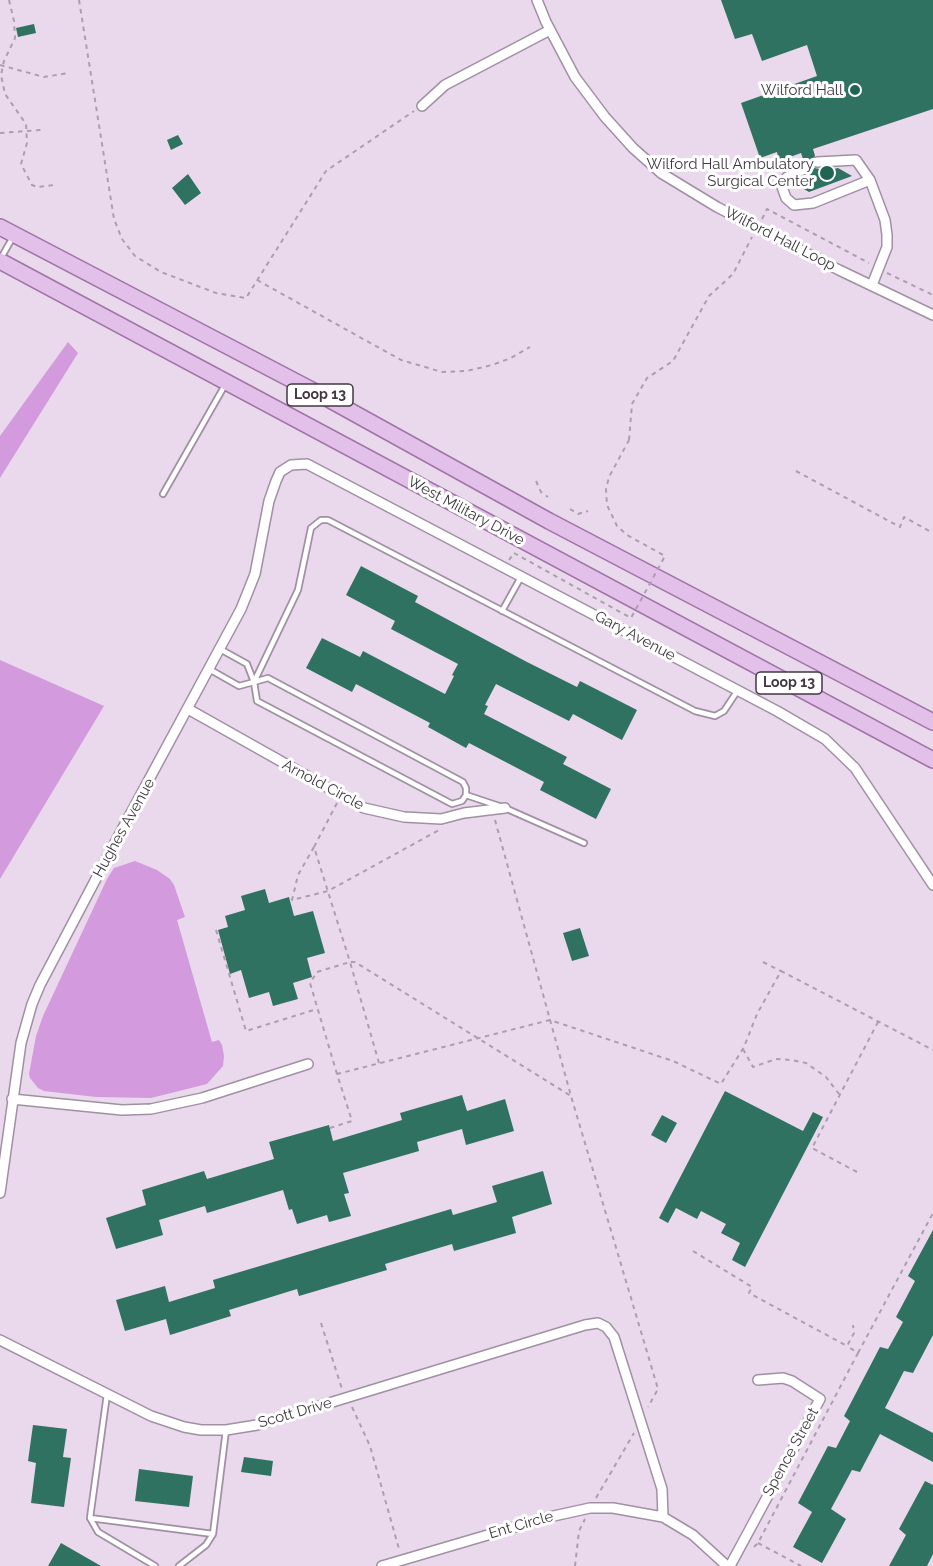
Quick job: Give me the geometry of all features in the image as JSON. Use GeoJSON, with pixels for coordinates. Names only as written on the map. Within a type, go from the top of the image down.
{"type":"FeatureCollection","features":[{"type":"Feature","properties":{"kind":"main road","name":"West Military Drive"},"geometry":{"type":"LineString","coordinates":[[0,227],[323,396],[559,526],[933,722]]}},
{"type":"Feature","properties":{"kind":"main road","name":"West Military Drive"},"geometry":{"type":"LineString","coordinates":[[0,261],[933,760]]}},
{"type":"Feature","properties":{"kind":"street","name":"Wilford Hall Loop"},"geometry":{"type":"LineString","coordinates":[[537,0],[575,77],[605,117],[633,148],[661,172],[717,207],[933,315]]}},
{"type":"Feature","properties":{"kind":"street"},"geometry":{"type":"LineString","coordinates":[[422,106],[445,85],[550,30]]}},
{"type":"Feature","properties":{"kind":"street"},"geometry":{"type":"LineString","coordinates":[[817,162],[856,160],[870,180],[885,220],[887,235],[887,247],[872,285]]}},
{"type":"Feature","properties":{"kind":"street"},"geometry":{"type":"LineString","coordinates":[[807,168],[787,177],[782,187],[786,198],[794,205],[813,203],[870,180]]}},
{"type":"Feature","properties":{"kind":"street","name":"Gary Avenue"},"geometry":{"type":"LineString","coordinates":[[280,472],[291,465],[307,464],[738,690],[825,739],[855,768],[933,885]]}},
{"type":"Feature","properties":{"kind":"street","name":"Hughes Avenue"},"geometry":{"type":"LineString","coordinates":[[0,1193],[21,1043],[32,1004],[248,595],[255,574],[269,501],[280,472]]}},
{"type":"Feature","properties":{"kind":"street","name":"Arnold Circle"},"geometry":{"type":"LineString","coordinates":[[188,710],[364,808],[404,817],[441,819],[506,808]]}},
{"type":"Feature","properties":{"kind":"street"},"geometry":{"type":"LineString","coordinates":[[12,1099],[122,1110],[151,1109],[202,1098],[308,1064]]}},
{"type":"Feature","properties":{"kind":"street","name":"Scott Drive"},"geometry":{"type":"LineString","coordinates":[[0,1340],[167,1422],[201,1430],[226,1430],[257,1425],[585,1324],[598,1323],[606,1327],[614,1337],[640,1420]]}},
{"type":"Feature","properties":{"kind":"street","name":"Spence Street"},"geometry":{"type":"LineString","coordinates":[[728,1566],[820,1399],[792,1381],[783,1378],[772,1377],[758,1380]]}},
{"type":"Feature","properties":{"kind":"street"},"geometry":{"type":"LineString","coordinates":[[640,1420],[662,1489],[663,1517]]}},
{"type":"Feature","properties":{"kind":"street","name":"Ent Circle"},"geometry":{"type":"LineString","coordinates":[[382,1566],[549,1517],[590,1508],[613,1508],[663,1517],[693,1535],[728,1566]]}},
{"type":"Feature","properties":{"kind":"lane"},"geometry":{"type":"LineString","coordinates":[[0,261],[15,234]]}},
{"type":"Feature","properties":{"kind":"lane"},"geometry":{"type":"LineString","coordinates":[[163,494],[227,382]]}},
{"type":"Feature","properties":{"kind":"lane"},"geometry":{"type":"LineString","coordinates":[[254,682],[298,590],[311,528],[321,520],[328,520],[695,711],[716,716],[724,711],[738,690]]}},
{"type":"Feature","properties":{"kind":"lane"},"geometry":{"type":"LineString","coordinates":[[502,611],[522,577]]}},
{"type":"Feature","properties":{"kind":"lane"},"geometry":{"type":"LineString","coordinates":[[209,669],[239,686],[254,682],[268,678],[463,782],[466,795],[462,801],[452,804],[262,705],[257,701],[254,682],[247,664],[220,649]]}},
{"type":"Feature","properties":{"kind":"lane"},"geometry":{"type":"LineString","coordinates":[[466,795],[506,808],[584,843]]}},
{"type":"Feature","properties":{"kind":"lane"},"geometry":{"type":"LineString","coordinates":[[446,801],[451,816]]}},
{"type":"Feature","properties":{"kind":"lane"},"geometry":{"type":"LineString","coordinates":[[107,1394],[90,1518],[98,1532],[155,1566]]}},
{"type":"Feature","properties":{"kind":"lane"},"geometry":{"type":"LineString","coordinates":[[179,1566],[206,1545],[213,1534],[226,1430]]}},
{"type":"Feature","properties":{"kind":"lane"},"geometry":{"type":"LineString","coordinates":[[90,1518],[213,1534]]}},
{"type":"Feature","properties":{"kind":"path"},"geometry":{"type":"LineString","coordinates":[[9,0],[15,38],[2,66],[1,75],[5,94],[22,116],[27,131],[27,142],[21,164],[28,179],[37,187],[54,185]]}},
{"type":"Feature","properties":{"kind":"path"},"geometry":{"type":"LineString","coordinates":[[79,0],[114,219],[122,239],[135,256],[161,272],[216,293],[246,298],[326,171],[422,106]]}},
{"type":"Feature","properties":{"kind":"path"},"geometry":{"type":"LineString","coordinates":[[2,66],[44,77],[68,73]]}},
{"type":"Feature","properties":{"kind":"path"},"geometry":{"type":"LineString","coordinates":[[0,133],[41,130]]}},
{"type":"Feature","properties":{"kind":"path"},"geometry":{"type":"LineString","coordinates":[[514,553],[631,618],[665,556],[627,535],[617,526],[607,504],[606,489],[609,477],[629,440],[632,404],[647,378],[669,366],[673,361],[709,296],[733,274],[767,209],[933,295]]}},
{"type":"Feature","properties":{"kind":"path"},"geometry":{"type":"LineString","coordinates":[[257,280],[401,360],[442,372],[467,371],[492,365],[511,358],[530,347]]}},
{"type":"Feature","properties":{"kind":"path"},"geometry":{"type":"LineString","coordinates":[[796,471],[900,527],[904,517],[933,532]]}},
{"type":"Feature","properties":{"kind":"path"},"geometry":{"type":"LineString","coordinates":[[536,481],[541,492],[548,497]]}},
{"type":"Feature","properties":{"kind":"path"},"geometry":{"type":"LineString","coordinates":[[570,509],[578,514],[588,511]]}},
{"type":"Feature","properties":{"kind":"path"},"geometry":{"type":"LineString","coordinates":[[340,796],[298,875],[292,900],[328,891],[441,828],[451,816]]}},
{"type":"Feature","properties":{"kind":"path"},"geometry":{"type":"LineString","coordinates":[[495,820],[571,1096],[658,1389],[579,1531],[576,1566]]}},
{"type":"Feature","properties":{"kind":"path"},"geometry":{"type":"LineString","coordinates":[[314,848],[379,1063]]}},
{"type":"Feature","properties":{"kind":"path"},"geometry":{"type":"LineString","coordinates":[[216,930],[246,1030],[317,1009]]}},
{"type":"Feature","properties":{"kind":"path"},"geometry":{"type":"LineString","coordinates":[[330,1128],[352,1121],[310,984],[316,972],[350,962],[355,962],[571,1096]]}},
{"type":"Feature","properties":{"kind":"path"},"geometry":{"type":"LineString","coordinates":[[763,962],[933,1050]]}},
{"type":"Feature","properties":{"kind":"path"},"geometry":{"type":"LineString","coordinates":[[337,1074],[550,1020],[673,1061],[722,1084],[743,1049],[757,1014],[780,971]]}},
{"type":"Feature","properties":{"kind":"path"},"geometry":{"type":"LineString","coordinates":[[857,1172],[812,1148],[879,1022]]}},
{"type":"Feature","properties":{"kind":"path"},"geometry":{"type":"LineString","coordinates":[[743,1049],[753,1066],[776,1059],[806,1064],[826,1077],[840,1095]]}},
{"type":"Feature","properties":{"kind":"path"},"geometry":{"type":"LineString","coordinates":[[858,1353],[933,1213]]}},
{"type":"Feature","properties":{"kind":"path"},"geometry":{"type":"LineString","coordinates":[[693,1251],[752,1287],[749,1293],[847,1346],[854,1333],[853,1325]]}},
{"type":"Feature","properties":{"kind":"path"},"geometry":{"type":"LineString","coordinates":[[321,1323],[342,1390],[370,1446],[402,1560]]}},
{"type":"Feature","properties":{"kind":"path"},"geometry":{"type":"LineString","coordinates":[[758,1543],[801,1566]]}},
{"type":"Feature","properties":{"kind":"shaded area"},"geometry":{"type":"Polygon","coordinates":[[[68,342],[78,353],[0,478],[0,436],[68,342]]]}},
{"type":"Feature","properties":{"kind":"shaded area"},"geometry":{"type":"Polygon","coordinates":[[[0,660],[104,706],[0,879],[0,660]]]}},
{"type":"Feature","properties":{"kind":"shaded area"},"geometry":{"type":"Polygon","coordinates":[[[135,861],[157,870],[170,879],[174,885],[185,917],[177,920],[212,1042],[219,1040],[222,1045],[223,1066],[207,1084],[151,1098],[96,1097],[44,1091],[38,1088],[29,1074],[36,1036],[43,1016],[107,879],[114,868],[135,861]]]}},
{"type":"Feature","properties":{"kind":"building","name":"Wilford Hall"},"geometry":{"type":"Polygon","coordinates":[[[721,0],[933,0],[933,109],[813,149],[815,156],[810,162],[804,162],[801,153],[779,161],[777,152],[760,158],[741,103],[817,76],[807,45],[762,61],[752,34],[735,39],[721,0]]]}},
{"type":"Feature","properties":{"kind":"building"},"geometry":{"type":"Polygon","coordinates":[[[34,24],[36,33],[18,37],[16,28],[34,24]]]}},
{"type":"Feature","properties":{"kind":"building"},"geometry":{"type":"Polygon","coordinates":[[[178,135],[183,144],[171,150],[167,140],[178,135]]]}},
{"type":"Feature","properties":{"kind":"building"},"geometry":{"type":"Polygon","coordinates":[[[814,168],[820,169],[821,172],[838,168],[852,176],[809,192],[792,182],[809,176],[814,168]]]}},
{"type":"Feature","properties":{"kind":"building"},"geometry":{"type":"Polygon","coordinates":[[[188,174],[201,193],[185,205],[172,188],[188,174]]]}},
{"type":"Feature","properties":{"kind":"building"},"geometry":{"type":"Polygon","coordinates":[[[361,566],[418,596],[415,602],[527,662],[577,687],[580,681],[637,710],[622,740],[573,714],[569,721],[496,684],[485,705],[488,706],[484,714],[567,757],[563,764],[611,789],[596,819],[540,790],[544,782],[469,743],[466,748],[428,727],[430,723],[356,684],[352,692],[306,668],[322,638],[360,657],[363,651],[445,694],[458,664],[391,629],[395,621],[346,595],[361,566]]]}},
{"type":"Feature","properties":{"kind":"building"},"geometry":{"type":"Polygon","coordinates":[[[265,889],[269,903],[289,897],[294,916],[313,911],[325,953],[307,958],[312,977],[293,983],[298,999],[273,1006],[269,992],[249,998],[241,970],[230,974],[218,930],[228,927],[225,916],[245,910],[241,896],[265,889]]]}},
{"type":"Feature","properties":{"kind":"building"},"geometry":{"type":"Polygon","coordinates":[[[580,928],[589,956],[572,961],[563,933],[580,928]]]}},
{"type":"Feature","properties":{"kind":"building"},"geometry":{"type":"Polygon","coordinates":[[[725,1091],[803,1131],[813,1112],[823,1117],[745,1267],[732,1260],[740,1243],[721,1233],[726,1224],[701,1211],[697,1219],[676,1208],[668,1223],[659,1218],[725,1091]]]}},
{"type":"Feature","properties":{"kind":"building"},"geometry":{"type":"Polygon","coordinates":[[[462,1095],[467,1111],[505,1099],[514,1131],[466,1145],[462,1129],[417,1142],[419,1151],[343,1173],[349,1193],[344,1194],[351,1216],[329,1222],[327,1215],[297,1224],[292,1209],[289,1210],[283,1190],[207,1213],[205,1206],[159,1220],[163,1235],[116,1249],[106,1218],[146,1205],[142,1190],[204,1171],[207,1179],[274,1159],[269,1142],[329,1125],[333,1141],[402,1120],[400,1113],[462,1095]]]}},
{"type":"Feature","properties":{"kind":"building"},"geometry":{"type":"Polygon","coordinates":[[[662,1115],[677,1123],[666,1143],[651,1135],[662,1115]]]}},
{"type":"Feature","properties":{"kind":"building"},"geometry":{"type":"Polygon","coordinates":[[[543,1171],[552,1204],[512,1217],[516,1233],[454,1251],[452,1244],[385,1264],[387,1270],[299,1296],[297,1289],[229,1310],[231,1316],[170,1335],[166,1319],[125,1331],[116,1300],[165,1286],[169,1302],[215,1288],[213,1280],[451,1209],[453,1215],[497,1202],[492,1186],[543,1171]]]}},
{"type":"Feature","properties":{"kind":"building"},"geometry":{"type":"Polygon","coordinates":[[[933,1230],[933,1335],[913,1373],[904,1371],[885,1408],[933,1433],[933,1462],[880,1434],[860,1472],[852,1470],[831,1509],[846,1519],[822,1563],[793,1547],[812,1512],[798,1503],[828,1446],[836,1448],[850,1421],[844,1416],[880,1347],[888,1349],[903,1322],[896,1317],[915,1281],[908,1276],[933,1230]]]}},
{"type":"Feature","properties":{"kind":"building"},"geometry":{"type":"Polygon","coordinates":[[[33,1425],[67,1429],[63,1457],[71,1458],[64,1507],[31,1503],[36,1463],[28,1461],[33,1425]]]}},
{"type":"Feature","properties":{"kind":"building"},"geometry":{"type":"Polygon","coordinates":[[[244,1457],[273,1461],[271,1476],[241,1472],[244,1457]]]}},
{"type":"Feature","properties":{"kind":"building"},"geometry":{"type":"Polygon","coordinates":[[[139,1469],[193,1476],[189,1507],[135,1501],[139,1469]]]}},
{"type":"Feature","properties":{"kind":"building"},"geometry":{"type":"Polygon","coordinates":[[[925,1481],[933,1485],[933,1554],[927,1566],[889,1566],[906,1535],[899,1529],[925,1481]]]}},
{"type":"Feature","properties":{"kind":"building"},"geometry":{"type":"Polygon","coordinates":[[[61,1543],[101,1566],[48,1566],[61,1543]]]}},
{"type":"Feature","properties":{"kind":"place","name":"Wilford Hall"},"geometry":{"type":"Point","coordinates":[855,90]}},
{"type":"Feature","properties":{"kind":"place","name":"Wilford Hall Ambulatory Surgical Center"},"geometry":{"type":"Point","coordinates":[827,173]}}]}
